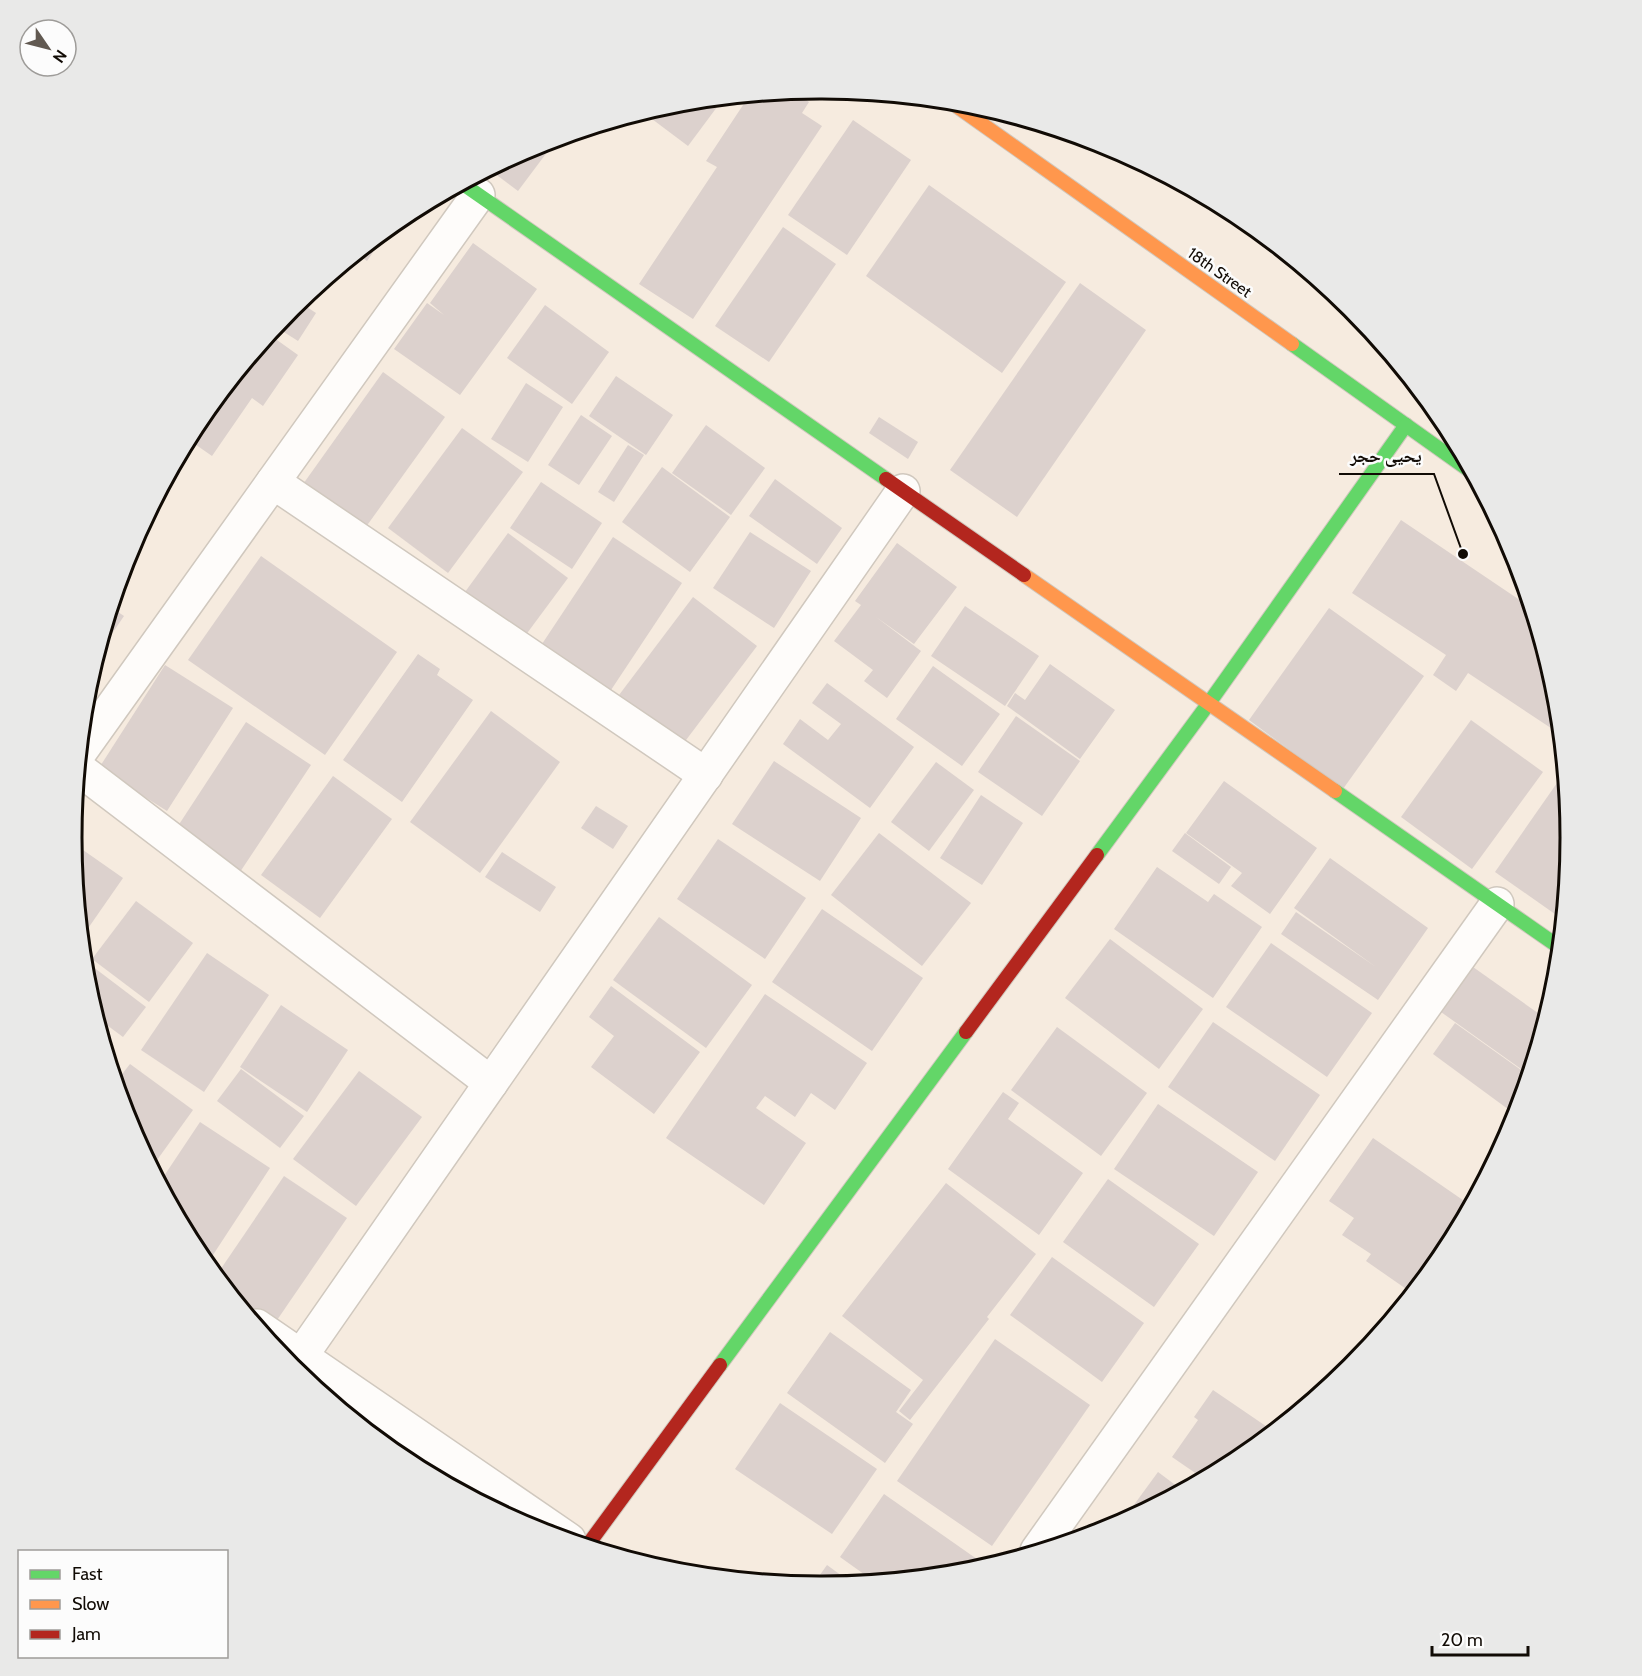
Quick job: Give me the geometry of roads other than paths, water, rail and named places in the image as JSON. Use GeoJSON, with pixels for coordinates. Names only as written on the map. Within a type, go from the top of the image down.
{"type":"FeatureCollection","features":[{"type":"Feature","properties":{"kind":"street","name":"18th Street"},"geometry":{"type":"LineString","coordinates":[[969,115],[1456,460]]}},
{"type":"Feature","properties":{"kind":"street"},"geometry":{"type":"LineString","coordinates":[[90,739],[273,483],[471,190],[1552,942]]}},
{"type":"Feature","properties":{"kind":"street"},"geometry":{"type":"LineString","coordinates":[[592,1539],[1209,703],[1406,425]]}},
{"type":"Feature","properties":{"kind":"street"},"geometry":{"type":"LineString","coordinates":[[273,483],[706,775]]}},
{"type":"Feature","properties":{"kind":"street"},"geometry":{"type":"LineString","coordinates":[[301,1356],[903,491]]}},
{"type":"Feature","properties":{"kind":"street"},"geometry":{"type":"LineString","coordinates":[[86,775],[490,1083]]}},
{"type":"Feature","properties":{"kind":"street"},"geometry":{"type":"LineString","coordinates":[[1044,1541],[1497,904]]}},
{"type":"Feature","properties":{"kind":"street"},"geometry":{"type":"LineString","coordinates":[[285,1345],[542,1521]]}},
{"type":"Feature","properties":{"kind":"place","name":"يحيى حجر"},"geometry":{"type":"Point","coordinates":[1463,554]}}]}
